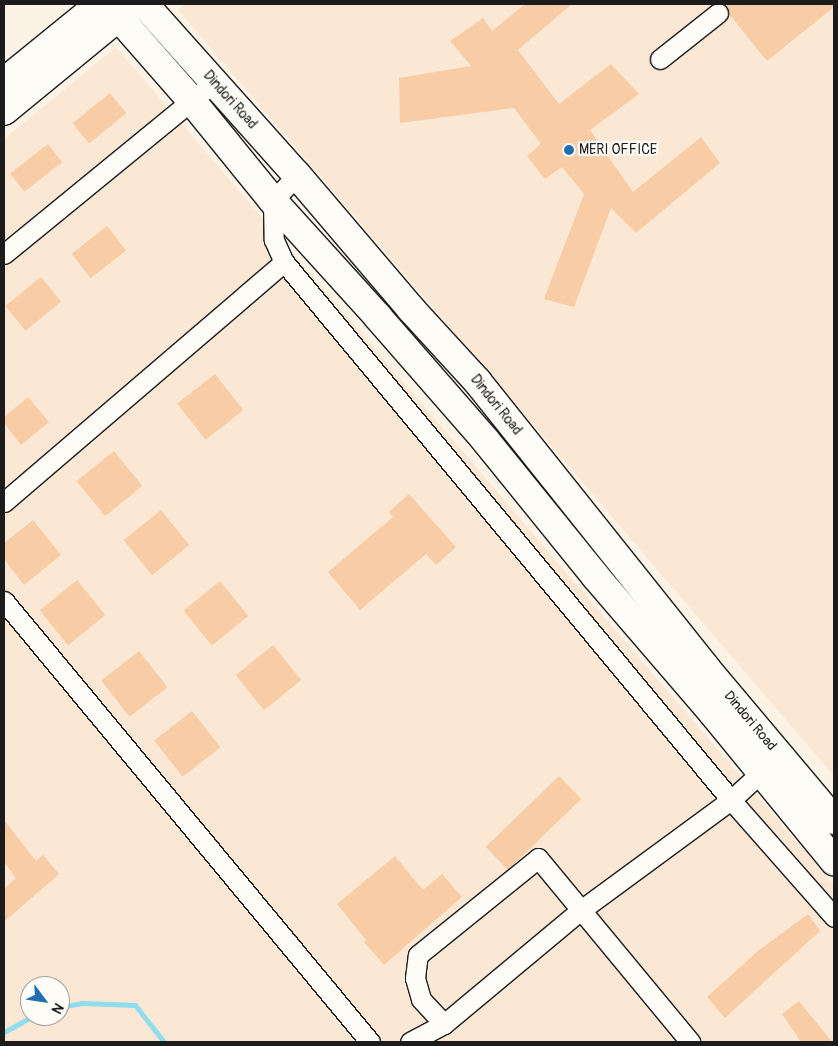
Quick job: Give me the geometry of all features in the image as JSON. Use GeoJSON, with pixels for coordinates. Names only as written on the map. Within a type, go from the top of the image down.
{"type":"FeatureCollection","features":[{"type":"Feature","properties":{"kind":"main road","name":"Dindori Road"},"geometry":{"type":"LineString","coordinates":[[144,4],[297,175],[411,309],[477,381],[705,667],[770,764],[834,820]]}},
{"type":"Feature","properties":{"kind":"main road"},"geometry":{"type":"LineString","coordinates":[[4,82],[115,7]]}},
{"type":"Feature","properties":{"kind":"main road"},"geometry":{"type":"LineString","coordinates":[[115,7],[273,201],[378,316],[486,441],[596,577],[712,712],[770,764],[834,861]]}},
{"type":"Feature","properties":{"kind":"main road"},"geometry":{"type":"LineString","coordinates":[[4,111],[115,7]]}},
{"type":"Feature","properties":{"kind":"street"},"geometry":{"type":"LineString","coordinates":[[660,59],[718,13]]}},
{"type":"Feature","properties":{"kind":"street"},"geometry":{"type":"LineString","coordinates":[[4,254],[214,82]]}},
{"type":"Feature","properties":{"kind":"street"},"geometry":{"type":"LineString","coordinates":[[297,175],[273,201],[274,240],[284,262],[732,800],[834,917]]}},
{"type":"Feature","properties":{"kind":"street"},"geometry":{"type":"LineString","coordinates":[[4,502],[284,262]]}},
{"type":"Feature","properties":{"kind":"street"},"geometry":{"type":"LineString","coordinates":[[4,601],[370,1042]]}},
{"type":"Feature","properties":{"kind":"street"},"geometry":{"type":"LineString","coordinates":[[410,1042],[444,1024],[581,910],[732,800],[770,764]]}},
{"type":"Feature","properties":{"kind":"street"},"geometry":{"type":"LineString","coordinates":[[444,1024],[421,999],[415,978],[418,955],[538,858],[682,1040]]}},
{"type":"Feature","properties":{"kind":"shaded area"},"geometry":{"type":"Polygon","coordinates":[[[185,4],[834,4],[834,776],[178,10],[185,4]]]}},
{"type":"Feature","properties":{"kind":"shaded area"},"geometry":{"type":"Polygon","coordinates":[[[116,47],[834,885],[834,1042],[4,1042],[4,139],[116,47]]]}},
{"type":"Feature","properties":{"kind":"building","name":"MERI OFFICE"},"geometry":{"type":"Polygon","coordinates":[[[525,4],[572,4],[518,50],[559,104],[611,64],[639,94],[590,130],[633,192],[701,137],[720,163],[636,233],[611,208],[574,307],[544,299],[584,194],[562,167],[545,179],[527,156],[541,144],[514,108],[400,123],[399,78],[471,66],[450,41],[483,18],[492,31],[525,4]]]}},
{"type":"Feature","properties":{"kind":"building"},"geometry":{"type":"Polygon","coordinates":[[[724,4],[834,4],[834,7],[767,61],[729,14],[724,4]]]}},
{"type":"Feature","properties":{"kind":"building"},"geometry":{"type":"Polygon","coordinates":[[[110,93],[126,113],[89,143],[73,123],[110,93]]]}},
{"type":"Feature","properties":{"kind":"building"},"geometry":{"type":"Polygon","coordinates":[[[48,144],[62,162],[24,192],[10,174],[48,144]]]}},
{"type":"Feature","properties":{"kind":"building"},"geometry":{"type":"Polygon","coordinates":[[[107,226],[126,250],[91,278],[72,254],[107,226]]]}},
{"type":"Feature","properties":{"kind":"building"},"geometry":{"type":"Polygon","coordinates":[[[41,277],[61,302],[25,331],[5,306],[41,277]]]}},
{"type":"Feature","properties":{"kind":"building"},"geometry":{"type":"Polygon","coordinates":[[[215,374],[243,410],[205,440],[177,404],[215,374]]]}},
{"type":"Feature","properties":{"kind":"building"},"geometry":{"type":"Polygon","coordinates":[[[28,397],[49,422],[21,445],[4,423],[4,417],[28,397]]]}},
{"type":"Feature","properties":{"kind":"building"},"geometry":{"type":"Polygon","coordinates":[[[114,451],[142,486],[105,516],[77,481],[114,451]]]}},
{"type":"Feature","properties":{"kind":"building"},"geometry":{"type":"Polygon","coordinates":[[[409,494],[456,547],[436,565],[426,554],[360,610],[328,572],[393,517],[389,512],[409,494]]]}},
{"type":"Feature","properties":{"kind":"building"},"geometry":{"type":"Polygon","coordinates":[[[161,510],[189,545],[152,575],[124,540],[161,510]]]}},
{"type":"Feature","properties":{"kind":"building"},"geometry":{"type":"Polygon","coordinates":[[[33,520],[61,555],[24,585],[4,559],[4,543],[33,520]]]}},
{"type":"Feature","properties":{"kind":"building"},"geometry":{"type":"Polygon","coordinates":[[[77,580],[105,615],[68,645],[40,610],[77,580]]]}},
{"type":"Feature","properties":{"kind":"building"},"geometry":{"type":"Polygon","coordinates":[[[220,581],[248,616],[212,646],[183,611],[220,581]]]}},
{"type":"Feature","properties":{"kind":"building"},"geometry":{"type":"Polygon","coordinates":[[[273,645],[301,680],[264,710],[236,675],[273,645]]]}},
{"type":"Feature","properties":{"kind":"building"},"geometry":{"type":"Polygon","coordinates":[[[139,651],[167,687],[129,717],[101,681],[139,651]]]}},
{"type":"Feature","properties":{"kind":"building"},"geometry":{"type":"Polygon","coordinates":[[[192,711],[220,747],[182,777],[154,741],[192,711]]]}},
{"type":"Feature","properties":{"kind":"building"},"geometry":{"type":"Polygon","coordinates":[[[559,776],[581,799],[508,870],[486,847],[559,776]]]}},
{"type":"Feature","properties":{"kind":"building"},"geometry":{"type":"Polygon","coordinates":[[[4,820],[36,861],[43,855],[59,874],[4,922],[4,889],[16,878],[4,862],[4,820]]]}},
{"type":"Feature","properties":{"kind":"building"},"geometry":{"type":"Polygon","coordinates":[[[395,856],[423,890],[442,874],[462,897],[384,965],[364,942],[366,940],[337,904],[395,856]]]}},
{"type":"Feature","properties":{"kind":"building"},"geometry":{"type":"Polygon","coordinates":[[[808,914],[820,931],[725,1018],[707,997],[758,951],[808,914]]]}},
{"type":"Feature","properties":{"kind":"building"},"geometry":{"type":"Polygon","coordinates":[[[799,1001],[832,1042],[801,1042],[782,1014],[799,1001]]]}},
{"type":"Feature","properties":{"kind":"waterway"},"geometry":{"type":"LineString","coordinates":[[70,1005],[83,1003],[135,1005],[164,1042]]}},
{"type":"Feature","properties":{"kind":"waterway"},"geometry":{"type":"LineString","coordinates":[[4,1032],[20,1023]]}},
{"type":"Feature","properties":{"kind":"place","name":"MERI OFFICE"},"geometry":{"type":"Point","coordinates":[569,150]}}]}
